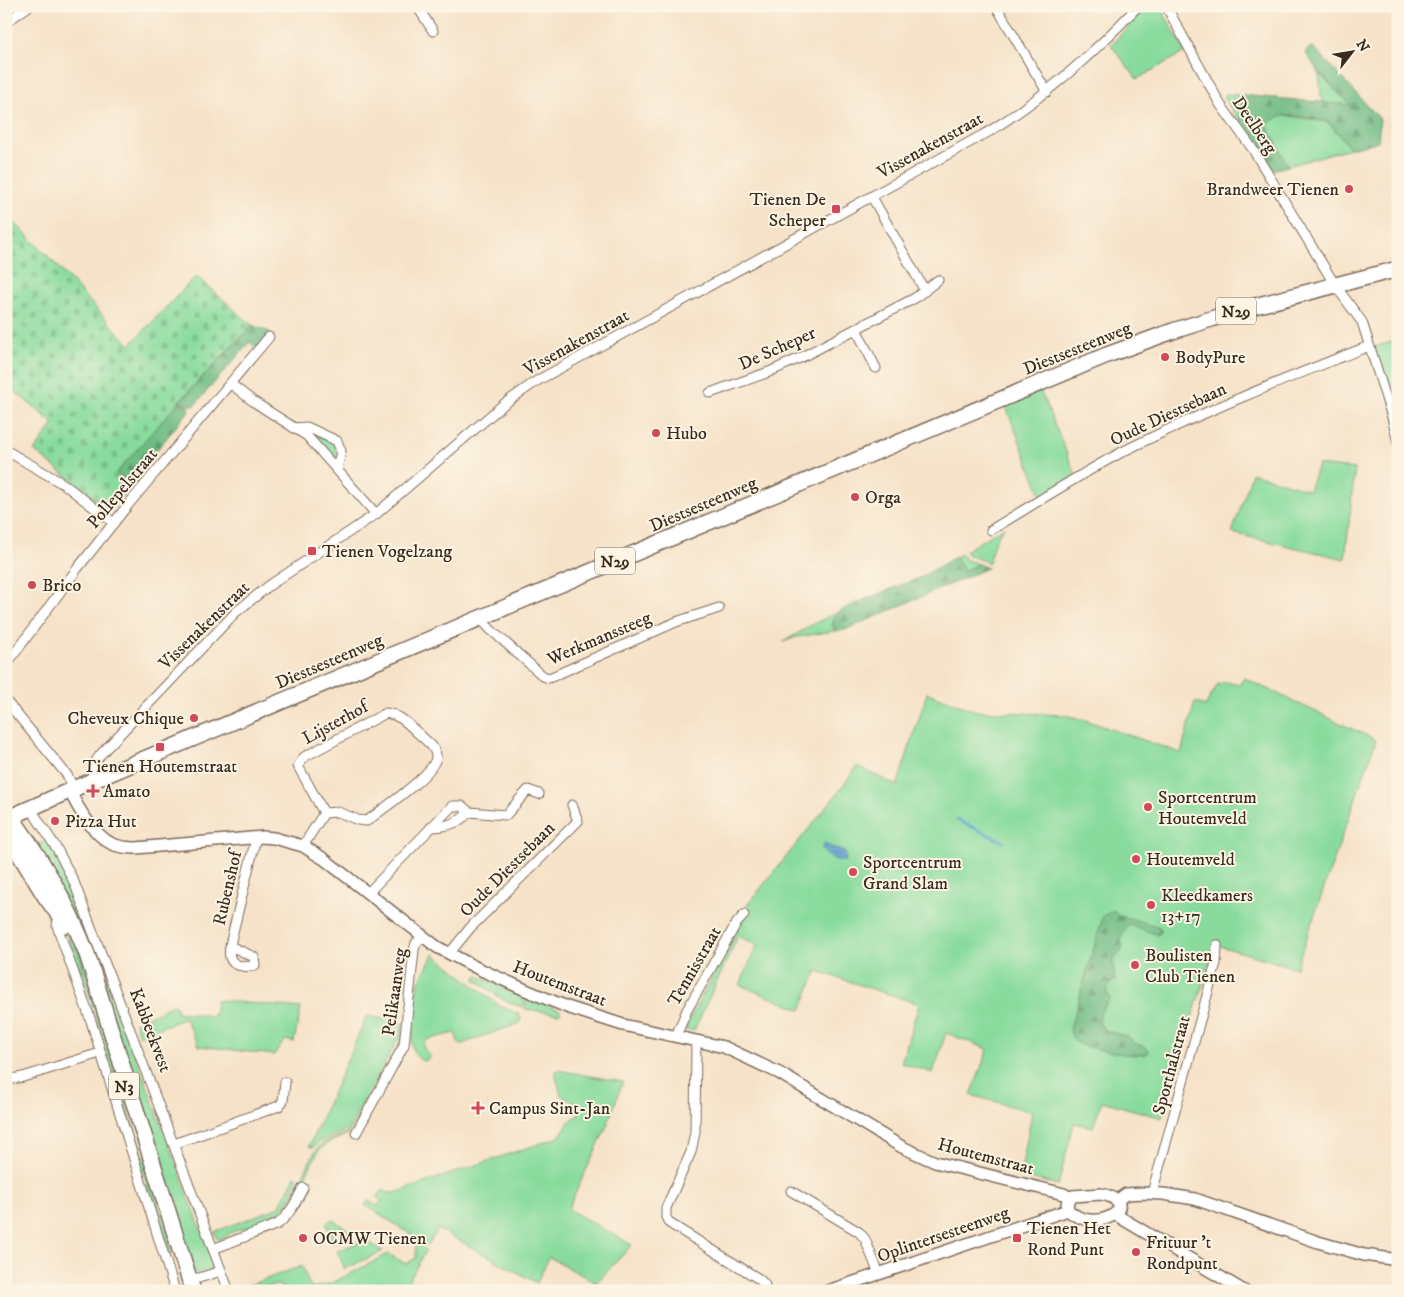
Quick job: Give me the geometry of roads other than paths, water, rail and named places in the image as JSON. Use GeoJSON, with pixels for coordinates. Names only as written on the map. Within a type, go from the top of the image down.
{"type":"FeatureCollection","features":[{"type":"Feature","properties":{"kind":"main road","name":"Diestsesteenweg"},"geometry":{"type":"LineString","coordinates":[[8,816],[31,809],[92,781],[1107,355],[1206,320],[1398,269]]}},
{"type":"Feature","properties":{"kind":"main road","name":"Kabbeekvest"},"geometry":{"type":"LineString","coordinates":[[8,816],[30,844],[78,930],[190,1286]]}},
{"type":"Feature","properties":{"kind":"main road","name":"N3"},"geometry":{"type":"LineString","coordinates":[[6,832],[45,896],[59,913],[79,949],[190,1286]]}},
{"type":"Feature","properties":{"kind":"street"},"geometry":{"type":"LineString","coordinates":[[6,22],[29,6]]}},
{"type":"Feature","properties":{"kind":"street"},"geometry":{"type":"LineString","coordinates":[[417,6],[433,31]]}},
{"type":"Feature","properties":{"kind":"street"},"geometry":{"type":"LineString","coordinates":[[996,6],[1047,92]]}},
{"type":"Feature","properties":{"kind":"street","name":"Vissenakenstraat"},"geometry":{"type":"LineString","coordinates":[[92,781],[93,766],[100,755],[236,612],[270,585],[376,514],[504,404],[535,382],[990,131],[1047,92],[1097,48],[1138,6]]}},
{"type":"Feature","properties":{"kind":"street","name":"Deelberg"},"geometry":{"type":"LineString","coordinates":[[1166,6],[1220,104],[1252,148],[1335,285],[1362,322],[1398,442]]}},
{"type":"Feature","properties":{"kind":"street"},"geometry":{"type":"LineString","coordinates":[[872,197],[925,291]]}},
{"type":"Feature","properties":{"kind":"street","name":"De Scheper"},"geometry":{"type":"LineString","coordinates":[[710,393],[769,372],[856,329],[915,298],[938,280]]}},
{"type":"Feature","properties":{"kind":"street"},"geometry":{"type":"LineString","coordinates":[[856,329],[876,368]]}},
{"type":"Feature","properties":{"kind":"street","name":"Pollepelstraat"},"geometry":{"type":"LineString","coordinates":[[6,664],[114,523],[269,337]]}},
{"type":"Feature","properties":{"kind":"street","name":"Oude Diestsebaan"},"geometry":{"type":"LineString","coordinates":[[991,530],[1129,449],[1240,398],[1369,346]]}},
{"type":"Feature","properties":{"kind":"street"},"geometry":{"type":"LineString","coordinates":[[231,384],[254,402],[307,436],[376,514]]}},
{"type":"Feature","properties":{"kind":"street"},"geometry":{"type":"LineString","coordinates":[[294,428],[307,427],[337,440],[341,452],[336,469]]}},
{"type":"Feature","properties":{"kind":"street"},"geometry":{"type":"LineString","coordinates":[[8,451],[65,485],[114,523]]}},
{"type":"Feature","properties":{"kind":"street","name":"Werkmanssteeg"},"geometry":{"type":"LineString","coordinates":[[480,618],[542,676],[549,678],[676,622],[719,608]]}},
{"type":"Feature","properties":{"kind":"street"},"geometry":{"type":"LineString","coordinates":[[6,701],[67,775],[72,790]]}},
{"type":"Feature","properties":{"kind":"street","name":"Lijsterhof"},"geometry":{"type":"LineString","coordinates":[[386,713],[396,714],[432,745],[436,755],[434,765],[426,776],[367,820],[358,820],[338,812],[324,814],[298,766],[304,757],[386,713]]}},
{"type":"Feature","properties":{"kind":"street","name":"Houtemstraat"},"geometry":{"type":"LineString","coordinates":[[72,790],[74,801],[91,825],[104,839],[121,847],[136,848],[256,838],[274,838],[303,846],[336,867],[423,936],[449,954],[528,992],[623,1025],[724,1047],[758,1062],[902,1147],[935,1162],[1064,1194],[1070,1198],[1078,1195],[1101,1194],[1109,1195],[1116,1201]]}},
{"type":"Feature","properties":{"kind":"street"},"geometry":{"type":"LineString","coordinates":[[368,893],[452,806],[462,806],[469,812],[506,815],[528,790],[539,794]]}},
{"type":"Feature","properties":{"kind":"street","name":"Oude Diestsebaan"},"geometry":{"type":"LineString","coordinates":[[449,954],[470,928],[578,821],[572,806]]}},
{"type":"Feature","properties":{"kind":"street","name":"Kabbeekvest"},"geometry":{"type":"LineString","coordinates":[[31,809],[57,848],[74,882],[229,1291]]}},
{"type":"Feature","properties":{"kind":"street"},"geometry":{"type":"LineString","coordinates":[[431,827],[444,827],[459,821],[469,812]]}},
{"type":"Feature","properties":{"kind":"street"},"geometry":{"type":"LineString","coordinates":[[303,846],[324,814]]}},
{"type":"Feature","properties":{"kind":"street","name":"Rubenshof"},"geometry":{"type":"LineString","coordinates":[[230,946],[256,838]]}},
{"type":"Feature","properties":{"kind":"street"},"geometry":{"type":"LineString","coordinates":[[59,913],[57,926],[80,986],[175,1291]]}},
{"type":"Feature","properties":{"kind":"street","name":"Tennisstraat"},"geometry":{"type":"LineString","coordinates":[[676,1036],[687,1010],[736,924],[744,915]]}},
{"type":"Feature","properties":{"kind":"street","name":"Pelikaanweg"},"geometry":{"type":"LineString","coordinates":[[356,1133],[404,1045],[414,950],[416,943],[423,936]]}},
{"type":"Feature","properties":{"kind":"street","name":"Sporthalstraat"},"geometry":{"type":"LineString","coordinates":[[1152,1193],[1216,963],[1216,945]]}},
{"type":"Feature","properties":{"kind":"street"},"geometry":{"type":"LineString","coordinates":[[696,1041],[695,1132],[691,1152],[666,1208],[666,1216],[669,1224],[759,1279],[765,1285]]}},
{"type":"Feature","properties":{"kind":"street"},"geometry":{"type":"LineString","coordinates":[[6,1080],[23,1077],[100,1053]]}},
{"type":"Feature","properties":{"kind":"street"},"geometry":{"type":"LineString","coordinates":[[174,1144],[279,1106],[283,1101],[285,1082]]}},
{"type":"Feature","properties":{"kind":"street"},"geometry":{"type":"LineString","coordinates":[[213,1249],[278,1224],[292,1209],[303,1188]]}},
{"type":"Feature","properties":{"kind":"street"},"geometry":{"type":"LineString","coordinates":[[791,1191],[859,1232],[865,1239],[879,1274]]}},
{"type":"Feature","properties":{"kind":"street"},"geometry":{"type":"LineString","coordinates":[[1070,1198],[1067,1202],[1068,1210],[1073,1216],[1093,1220],[1107,1220],[1116,1215],[1119,1206],[1116,1201],[1126,1194],[1152,1193],[1195,1199],[1318,1242],[1364,1255],[1398,1260]]}},
{"type":"Feature","properties":{"kind":"street","name":"Oplintersesteenweg"},"geometry":{"type":"LineString","coordinates":[[829,1291],[849,1287],[879,1274],[1068,1210]]}},
{"type":"Feature","properties":{"kind":"street"},"geometry":{"type":"LineString","coordinates":[[1116,1215],[1244,1291]]}},
{"type":"Feature","properties":{"kind":"street"},"geometry":{"type":"LineString","coordinates":[[190,1286],[199,1278],[221,1271]]}},
{"type":"Feature","properties":{"kind":"water"},"geometry":{"type":"Polygon","coordinates":[[[824,844],[844,852],[846,855],[845,861],[835,859],[826,854],[822,849],[824,844]]]}},
{"type":"Feature","properties":{"kind":"waterway"},"geometry":{"type":"LineString","coordinates":[[957,820],[1004,842]]}},
{"type":"Feature","properties":{"kind":"place","name":"Brandweer Tienen"},"geometry":{"type":"Point","coordinates":[1349,189]}},
{"type":"Feature","properties":{"kind":"place","name":"Tienen De Scheper"},"geometry":{"type":"Point","coordinates":[836,209]}},
{"type":"Feature","properties":{"kind":"place","name":"BodyPure"},"geometry":{"type":"Point","coordinates":[1165,357]}},
{"type":"Feature","properties":{"kind":"place","name":"Hubo"},"geometry":{"type":"Point","coordinates":[656,433]}},
{"type":"Feature","properties":{"kind":"place","name":"Orga"},"geometry":{"type":"Point","coordinates":[855,497]}},
{"type":"Feature","properties":{"kind":"place","name":"Tienen Vogelzang"},"geometry":{"type":"Point","coordinates":[312,551]}},
{"type":"Feature","properties":{"kind":"place","name":"Brico"},"geometry":{"type":"Point","coordinates":[32,585]}},
{"type":"Feature","properties":{"kind":"place","name":"Cheveux Chique"},"geometry":{"type":"Point","coordinates":[194,718]}},
{"type":"Feature","properties":{"kind":"place","name":"Tienen Houtemstraat"},"geometry":{"type":"Point","coordinates":[160,747]}},
{"type":"Feature","properties":{"kind":"place","name":"Amato"},"geometry":{"type":"Point","coordinates":[93,791]}},
{"type":"Feature","properties":{"kind":"place","name":"Sportcentrum Houtemveld"},"geometry":{"type":"Point","coordinates":[1148,807]}},
{"type":"Feature","properties":{"kind":"place","name":"Pizza Hut"},"geometry":{"type":"Point","coordinates":[55,821]}},
{"type":"Feature","properties":{"kind":"place","name":"Houtemveld"},"geometry":{"type":"Point","coordinates":[1136,859]}},
{"type":"Feature","properties":{"kind":"place","name":"Sportcentrum Grand Slam"},"geometry":{"type":"Point","coordinates":[853,872]}},
{"type":"Feature","properties":{"kind":"place","name":"Kleedkamers 13+17"},"geometry":{"type":"Point","coordinates":[1151,905]}},
{"type":"Feature","properties":{"kind":"place","name":"Boulisten Club Tienen"},"geometry":{"type":"Point","coordinates":[1135,965]}},
{"type":"Feature","properties":{"kind":"place","name":"Campus Sint-Jan"},"geometry":{"type":"Point","coordinates":[478,1108]}},
{"type":"Feature","properties":{"kind":"place","name":"OCMW Tienen"},"geometry":{"type":"Point","coordinates":[303,1238]}},
{"type":"Feature","properties":{"kind":"place","name":"Tienen Het Rond Punt"},"geometry":{"type":"Point","coordinates":[1017,1238]}},
{"type":"Feature","properties":{"kind":"place","name":"Frituur 't Rondpunt"},"geometry":{"type":"Point","coordinates":[1136,1252]}}]}
